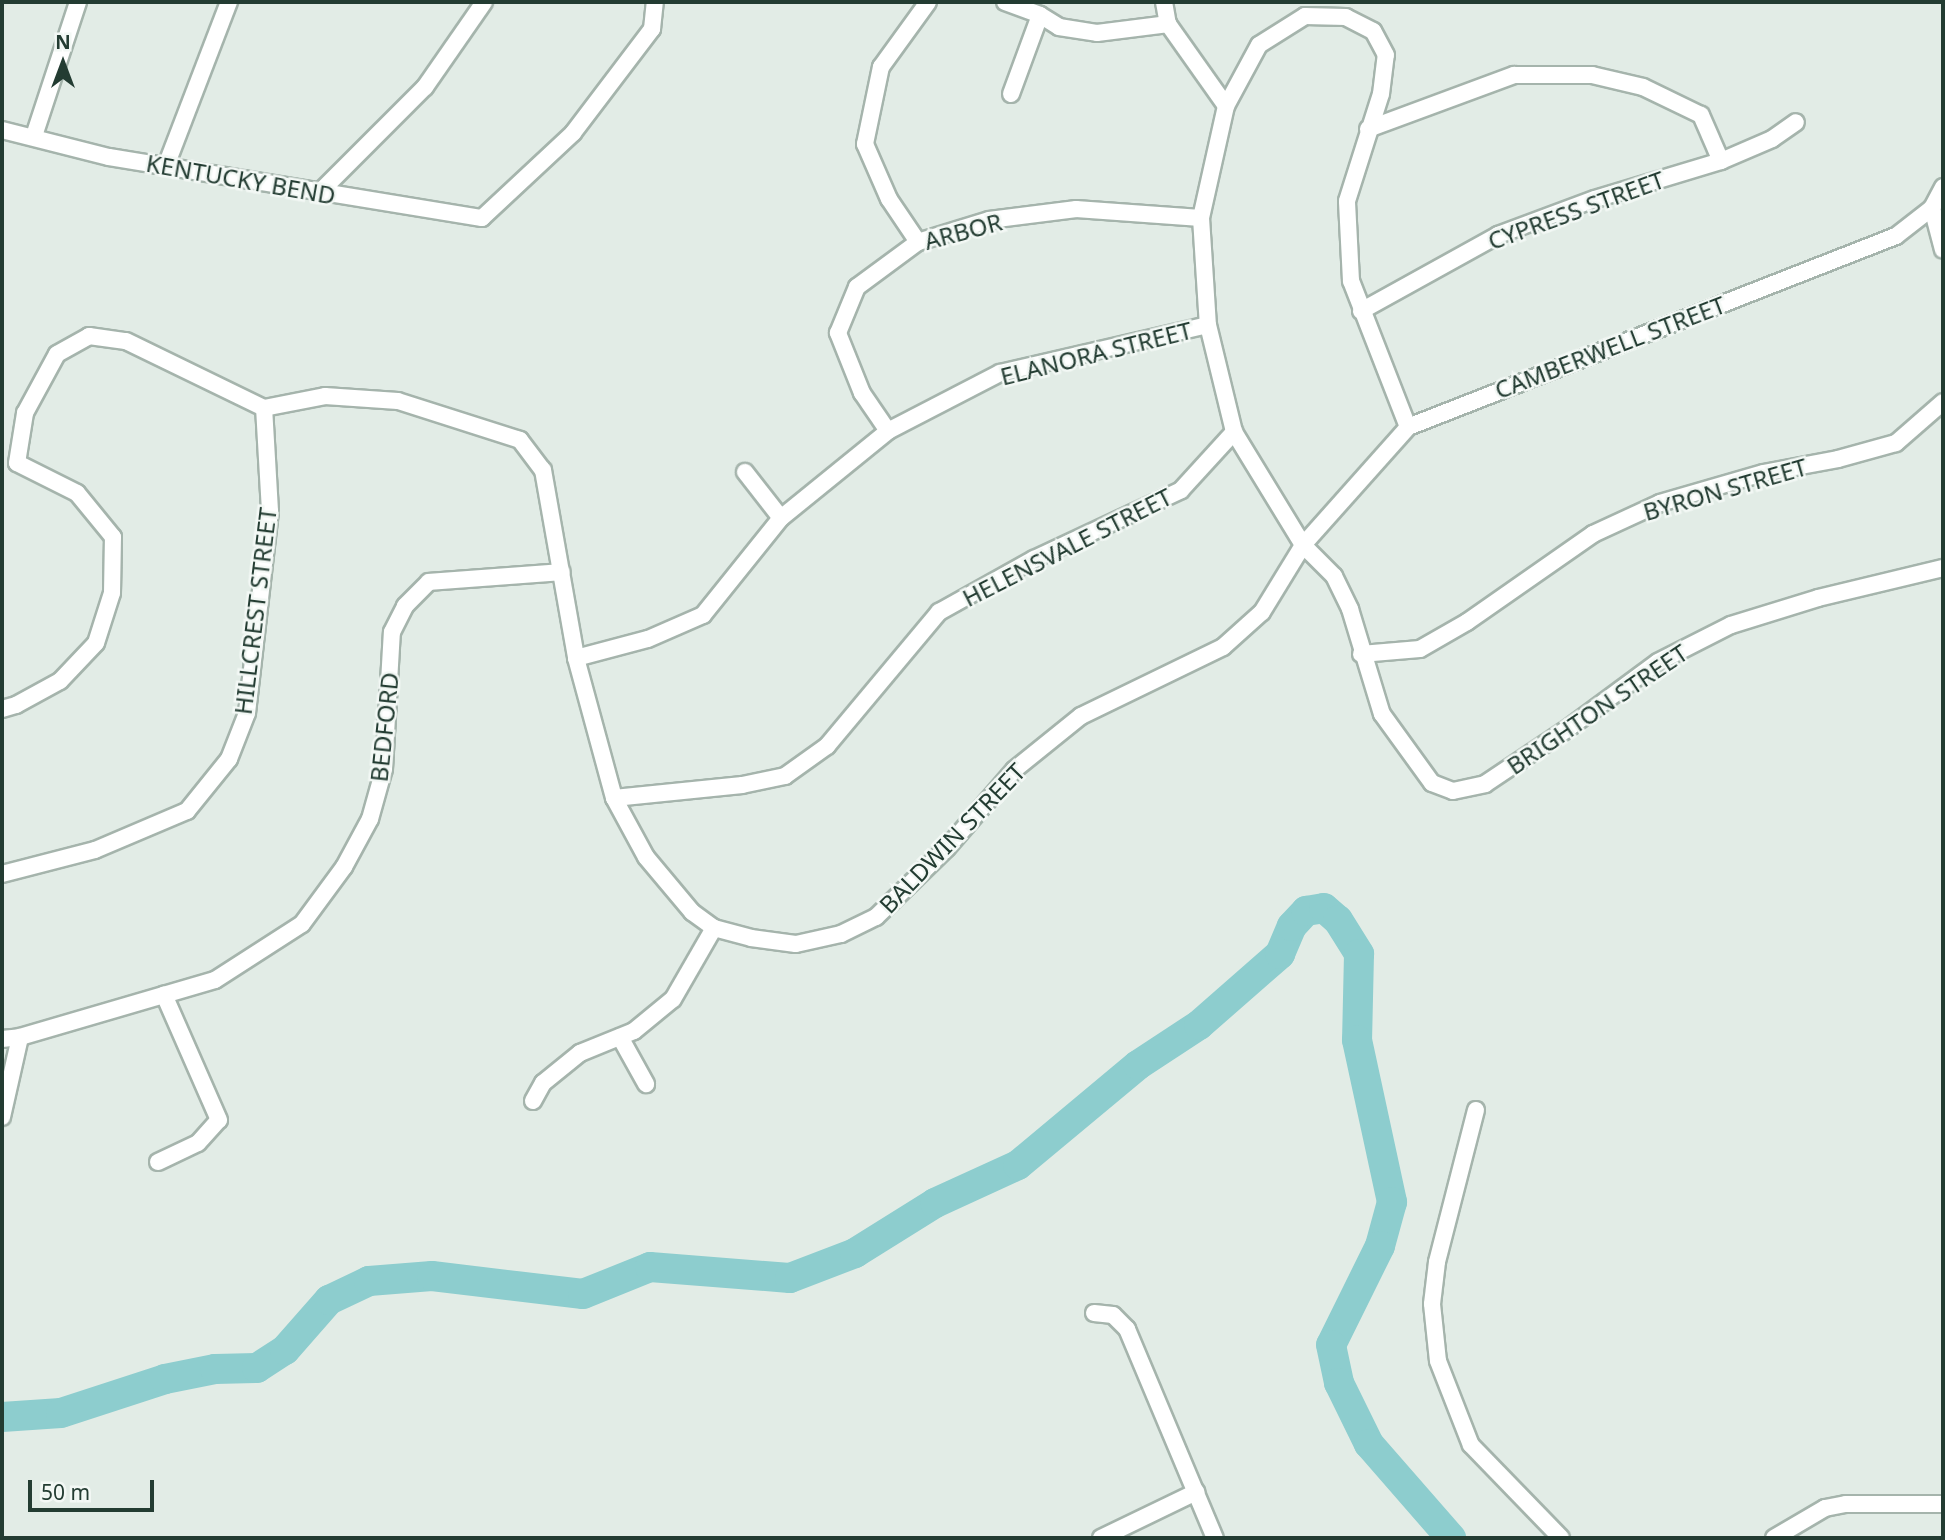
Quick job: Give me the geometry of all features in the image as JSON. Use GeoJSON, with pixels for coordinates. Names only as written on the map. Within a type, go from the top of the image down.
{"type":"FeatureCollection","features":[{"type":"Feature","properties":{"kind":"street"},"geometry":{"type":"LineString","coordinates":[[34,136],[78,2]]}},
{"type":"Feature","properties":{"kind":"street"},"geometry":{"type":"LineString","coordinates":[[166,166],[229,2]]}},
{"type":"Feature","properties":{"kind":"street"},"geometry":{"type":"LineString","coordinates":[[319,193],[425,87],[484,2]]}},
{"type":"Feature","properties":{"kind":"street","name":"KENTUCKY BEND"},"geometry":{"type":"LineString","coordinates":[[2,130],[34,136],[60,146],[166,166],[482,218],[573,133],[652,29],[655,2]]}},
{"type":"Feature","properties":{"kind":"street"},"geometry":{"type":"LineString","coordinates":[[918,242],[889,200],[866,144],[881,67],[928,2]]}},
{"type":"Feature","properties":{"kind":"street"},"geometry":{"type":"LineString","coordinates":[[1005,2],[1040,15],[1059,27],[1097,33],[1168,24]]}},
{"type":"Feature","properties":{"kind":"street"},"geometry":{"type":"LineString","coordinates":[[1164,2],[1168,24],[1226,106]]}},
{"type":"Feature","properties":{"kind":"street"},"geometry":{"type":"LineString","coordinates":[[1011,94],[1040,15]]}},
{"type":"Feature","properties":{"kind":"street"},"geometry":{"type":"LineString","coordinates":[[1361,653],[1350,609],[1334,576],[1303,545],[1234,432],[1208,325],[1201,218],[1226,106],[1259,45],[1305,16],[1346,17],[1373,32],[1386,55],[1381,94],[1347,201],[1351,281],[1408,427]]}},
{"type":"Feature","properties":{"kind":"street"},"geometry":{"type":"LineString","coordinates":[[1368,129],[1514,75],[1592,75],[1643,87],[1701,115],[1721,161]]}},
{"type":"Feature","properties":{"kind":"street","name":"CYPRESS STREET"},"geometry":{"type":"LineString","coordinates":[[1361,311],[1498,235],[1595,199],[1721,161],[1772,139],[1796,122]]}},
{"type":"Feature","properties":{"kind":"street","name":"CAMBERWELL STREET"},"geometry":{"type":"LineString","coordinates":[[1303,545],[1408,427],[1896,236],[1932,208],[1943,187]]}},
{"type":"Feature","properties":{"kind":"street"},"geometry":{"type":"LineString","coordinates":[[1932,208],[1943,250]]}},
{"type":"Feature","properties":{"kind":"street","name":"ARBOR"},"geometry":{"type":"LineString","coordinates":[[888,431],[862,393],[838,333],[857,287],[918,242],[989,220],[1076,209],[1201,218]]}},
{"type":"Feature","properties":{"kind":"street","name":"ELANORA STREET"},"geometry":{"type":"LineString","coordinates":[[576,658],[648,639],[704,615],[782,518],[888,431],[1000,373],[1208,325]]}},
{"type":"Feature","properties":{"kind":"street"},"geometry":{"type":"LineString","coordinates":[[2,709],[16,705],[60,681],[87,653],[96,643],[112,593],[113,537],[77,493],[9,465],[25,414],[57,354],[89,336],[126,341],[264,408]]}},
{"type":"Feature","properties":{"kind":"street","name":"BALDWIN STREET"},"geometry":{"type":"LineString","coordinates":[[264,408],[325,396],[398,401],[520,440],[543,470],[576,658],[614,798],[646,858],[692,912],[714,928],[751,938],[796,944],[841,934],[876,917],[947,848],[1014,770],[1081,716],[1223,646],[1262,611],[1303,545]]}},
{"type":"Feature","properties":{"kind":"street","name":"BYRON STREET"},"geometry":{"type":"LineString","coordinates":[[1361,653],[1420,649],[1467,622],[1593,534],[1660,503],[1763,473],[1838,459],[1896,443],[1943,402]]}},
{"type":"Feature","properties":{"kind":"street","name":"HILLCREST STREET"},"geometry":{"type":"LineString","coordinates":[[2,874],[95,850],[187,811],[229,759],[247,713],[270,511],[264,408]]}},
{"type":"Feature","properties":{"kind":"street","name":"HELENSVALE STREET"},"geometry":{"type":"LineString","coordinates":[[614,798],[742,785],[785,776],[827,746],[939,612],[1034,559],[1181,490],[1234,432]]}},
{"type":"Feature","properties":{"kind":"street"},"geometry":{"type":"LineString","coordinates":[[745,472],[782,518]]}},
{"type":"Feature","properties":{"kind":"street","name":"BRIGHTON STREET"},"geometry":{"type":"LineString","coordinates":[[1361,653],[1382,714],[1432,783],[1453,791],[1485,784],[1658,663],[1731,625],[1818,597],[1943,568]]}},
{"type":"Feature","properties":{"kind":"street","name":"BEDFORD"},"geometry":{"type":"LineString","coordinates":[[2,1040],[215,979],[302,924],[344,867],[370,819],[384,769],[392,632],[405,606],[429,582],[562,572]]}},
{"type":"Feature","properties":{"kind":"street"},"geometry":{"type":"LineString","coordinates":[[533,1101],[543,1083],[580,1053],[634,1031],[673,999],[714,928]]}},
{"type":"Feature","properties":{"kind":"street"},"geometry":{"type":"LineString","coordinates":[[158,1162],[198,1143],[219,1120],[164,995]]}},
{"type":"Feature","properties":{"kind":"street"},"geometry":{"type":"LineString","coordinates":[[2,1117],[20,1037]]}},
{"type":"Feature","properties":{"kind":"street"},"geometry":{"type":"LineString","coordinates":[[620,1037],[646,1084]]}},
{"type":"Feature","properties":{"kind":"street"},"geometry":{"type":"LineString","coordinates":[[1476,1110],[1437,1262],[1432,1304],[1438,1361],[1471,1444],[1561,1538]]}},
{"type":"Feature","properties":{"kind":"street"},"geometry":{"type":"LineString","coordinates":[[1094,1313],[1113,1315],[1126,1329],[1215,1538]]}},
{"type":"Feature","properties":{"kind":"street"},"geometry":{"type":"LineString","coordinates":[[1101,1538],[1196,1492]]}},
{"type":"Feature","properties":{"kind":"street"},"geometry":{"type":"LineString","coordinates":[[1774,1538],[1825,1508],[1846,1504],[1943,1504]]}},
{"type":"Feature","properties":{"kind":"waterway"},"geometry":{"type":"LineString","coordinates":[[2,1417],[61,1413],[165,1379],[215,1369],[257,1368],[285,1350],[329,1300],[369,1281],[432,1276],[583,1294],[650,1267],[790,1278],[855,1253],[935,1203],[1018,1165],[1138,1065],[1199,1025],[1280,954],[1292,926],[1306,911],[1324,908],[1338,920],[1359,954],[1357,1040],[1392,1202],[1380,1246],[1331,1345],[1339,1383],[1369,1444],[1451,1538]]}}]}
